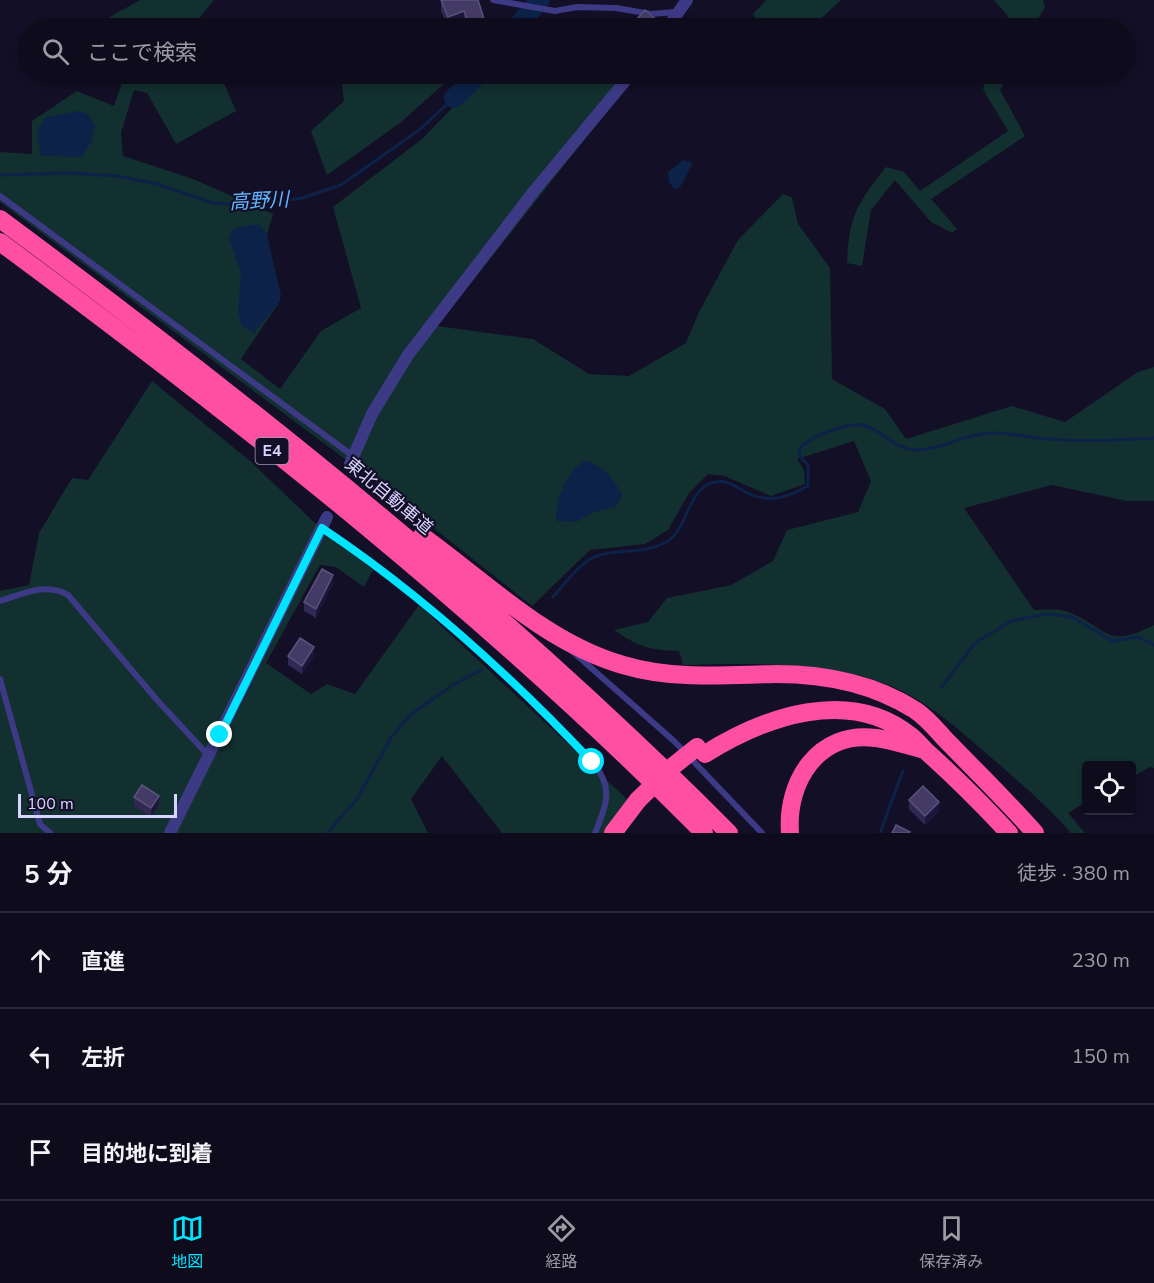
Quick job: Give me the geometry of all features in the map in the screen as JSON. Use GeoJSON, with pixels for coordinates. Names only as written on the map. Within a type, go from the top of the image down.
{"type":"FeatureCollection","features":[{"type":"Feature","properties":{"kind":"highway","name":"東北自動車道"},"geometry":{"type":"LineString","coordinates":[[0,219],[310,457],[546,658],[729,833]]}},
{"type":"Feature","properties":{"kind":"highway","name":"E4"},"geometry":{"type":"LineString","coordinates":[[0,242],[185,381],[349,513],[534,671],[704,833]]}},
{"type":"Feature","properties":{"kind":"highway"},"geometry":{"type":"LineString","coordinates":[[310,457],[565,641],[602,659],[650,671],[719,676],[806,675],[846,681],[884,694],[915,710],[931,722],[987,779],[1035,833]]}},
{"type":"Feature","properties":{"kind":"highway"},"geometry":{"type":"LineString","coordinates":[[534,671],[688,833]]}},
{"type":"Feature","properties":{"kind":"highway"},"geometry":{"type":"LineString","coordinates":[[613,833],[672,767],[701,751],[755,715],[787,705],[820,700],[855,702],[884,710],[945,738]]}},
{"type":"Feature","properties":{"kind":"highway"},"geometry":{"type":"LineString","coordinates":[[701,751],[786,716],[834,711],[865,715],[894,725],[911,736],[976,797],[1009,833]]}},
{"type":"Feature","properties":{"kind":"highway"},"geometry":{"type":"LineString","coordinates":[[790,833],[790,802],[795,786],[802,772],[824,751],[846,740],[875,738],[925,751]]}},
{"type":"Feature","properties":{"kind":"highway"},"geometry":{"type":"LineString","coordinates":[[626,833],[642,803]]}},
{"type":"Feature","properties":{"kind":"street"},"geometry":{"type":"LineString","coordinates":[[675,18],[687,0]]}},
{"type":"Feature","properties":{"kind":"street"},"geometry":{"type":"LineString","coordinates":[[351,460],[372,414],[408,356],[534,191],[623,84]]}},
{"type":"Feature","properties":{"kind":"street"},"geometry":{"type":"LineString","coordinates":[[170,833],[324,522]]}},
{"type":"Feature","properties":{"kind":"lane"},"geometry":{"type":"LineString","coordinates":[[493,0],[546,11],[577,7],[616,8],[651,14],[680,12]]}},
{"type":"Feature","properties":{"kind":"lane"},"geometry":{"type":"LineString","coordinates":[[0,196],[351,460]]}},
{"type":"Feature","properties":{"kind":"lane"},"geometry":{"type":"LineString","coordinates":[[324,522],[469,641],[592,762],[607,783],[604,812],[594,833]]}},
{"type":"Feature","properties":{"kind":"lane"},"geometry":{"type":"LineString","coordinates":[[0,601],[44,588],[58,589],[68,595],[157,700],[208,755]]}},
{"type":"Feature","properties":{"kind":"lane"},"geometry":{"type":"LineString","coordinates":[[565,641],[576,656],[674,741],[762,833]]}},
{"type":"Feature","properties":{"kind":"lane"},"geometry":{"type":"LineString","coordinates":[[0,679],[40,824],[50,833]]}},
{"type":"Feature","properties":{"kind":"green space"},"geometry":{"type":"Polygon","coordinates":[[[140,0],[214,0],[199,18],[108,18],[140,0]]]}},
{"type":"Feature","properties":{"kind":"green space"},"geometry":{"type":"Polygon","coordinates":[[[766,0],[841,0],[822,18],[756,18],[753,14],[766,0]]]}},
{"type":"Feature","properties":{"kind":"green space"},"geometry":{"type":"Polygon","coordinates":[[[994,0],[1043,0],[1045,7],[1039,18],[1007,18],[994,0]]]}},
{"type":"Feature","properties":{"kind":"green space"},"geometry":{"type":"Polygon","coordinates":[[[122,84],[224,84],[236,111],[176,144],[147,93],[134,90],[121,133],[123,156],[193,179],[273,214],[267,235],[280,301],[241,359],[280,389],[321,331],[361,308],[333,207],[422,139],[475,84],[624,84],[626,87],[437,326],[533,339],[589,374],[629,376],[686,343],[698,314],[738,240],[783,194],[792,198],[798,224],[830,268],[832,379],[885,409],[906,439],[1012,406],[1065,422],[1138,372],[1154,367],[1154,501],[1127,501],[1052,485],[964,508],[1034,610],[1068,612],[1116,636],[1126,636],[1154,625],[1154,768],[1150,767],[1136,775],[1136,761],[1082,761],[1082,804],[1068,813],[1085,833],[1071,833],[1038,799],[960,731],[931,708],[900,690],[859,676],[810,667],[758,664],[683,665],[679,651],[645,646],[614,630],[648,622],[667,598],[731,585],[773,561],[787,530],[858,512],[871,481],[854,441],[797,459],[804,470],[805,484],[771,496],[724,476],[708,474],[689,493],[668,530],[645,544],[590,550],[532,606],[365,474],[0,202],[0,152],[32,154],[32,121],[77,91],[114,106],[122,84]]]}},
{"type":"Feature","properties":{"kind":"green space"},"geometry":{"type":"Polygon","coordinates":[[[342,84],[444,84],[400,123],[327,175],[311,131],[344,101],[342,84]]]}},
{"type":"Feature","properties":{"kind":"green space"},"geometry":{"type":"Polygon","coordinates":[[[985,84],[1003,84],[1000,90],[1025,136],[931,199],[957,229],[952,233],[931,222],[895,180],[871,210],[862,266],[847,263],[850,233],[856,211],[886,167],[904,172],[920,191],[1008,131],[983,89],[985,84]]]}},
{"type":"Feature","properties":{"kind":"green space"},"geometry":{"type":"Polygon","coordinates":[[[152,381],[250,461],[314,522],[373,570],[364,587],[336,567],[320,565],[266,663],[311,694],[327,684],[355,694],[419,605],[629,801],[603,833],[502,833],[442,756],[411,799],[428,833],[0,833],[0,591],[29,585],[39,533],[72,478],[88,480],[152,381]]]}},
{"type":"Feature","properties":{"kind":"water"},"geometry":{"type":"Polygon","coordinates":[[[77,111],[88,114],[95,125],[91,142],[82,157],[41,156],[37,133],[44,118],[77,111]]]}},
{"type":"Feature","properties":{"kind":"water"},"geometry":{"type":"Polygon","coordinates":[[[683,160],[693,163],[680,187],[675,190],[669,182],[668,172],[683,160]]]}},
{"type":"Feature","properties":{"kind":"water"},"geometry":{"type":"Polygon","coordinates":[[[260,225],[267,235],[281,295],[280,301],[254,333],[242,326],[238,313],[241,273],[229,238],[233,229],[260,225]]]}},
{"type":"Feature","properties":{"kind":"water"},"geometry":{"type":"Polygon","coordinates":[[[585,461],[602,469],[615,483],[622,494],[617,506],[592,513],[576,522],[556,521],[563,487],[573,471],[585,461]]]}},
{"type":"Feature","properties":{"kind":"building"},"geometry":{"type":"Polygon","coordinates":[[[441,0],[478,0],[484,18],[467,18],[464,11],[448,17],[441,0]]]}},
{"type":"Feature","properties":{"kind":"building"},"geometry":{"type":"Polygon","coordinates":[[[645,10],[654,18],[638,18],[645,10]]]}},
{"type":"Feature","properties":{"kind":"building"},"geometry":{"type":"Polygon","coordinates":[[[322,569],[333,575],[316,609],[304,602],[322,569]]]}},
{"type":"Feature","properties":{"kind":"building"},"geometry":{"type":"Polygon","coordinates":[[[300,638],[314,647],[302,666],[288,656],[300,638]]]}},
{"type":"Feature","properties":{"kind":"building"},"geometry":{"type":"Polygon","coordinates":[[[142,785],[159,796],[151,808],[134,797],[142,785]]]}},
{"type":"Feature","properties":{"kind":"building"},"geometry":{"type":"Polygon","coordinates":[[[923,786],[939,802],[925,816],[909,800],[923,786]]]}},
{"type":"Feature","properties":{"kind":"building"},"geometry":{"type":"Polygon","coordinates":[[[896,825],[910,832],[892,833],[896,825]]]}},
{"type":"Feature","properties":{"kind":"waterway","name":"高野川"},"geometry":{"type":"LineString","coordinates":[[525,18],[540,0]]}},
{"type":"Feature","properties":{"kind":"waterway","name":"高野川"},"geometry":{"type":"LineString","coordinates":[[454,98],[469,84]]}},
{"type":"Feature","properties":{"kind":"waterway","name":"高野川"},"geometry":{"type":"LineString","coordinates":[[0,175],[69,173],[117,176],[157,184],[213,203],[254,205],[302,198],[341,185],[419,130],[454,98]]}},
{"type":"Feature","properties":{"kind":"waterway"},"geometry":{"type":"LineString","coordinates":[[553,597],[576,570],[592,558],[659,546],[668,541],[675,535],[694,499],[706,485],[725,482],[749,494],[766,498],[782,497],[808,486],[808,465],[800,457],[799,449],[804,444],[840,427],[866,426],[897,445],[911,450],[928,449],[990,433],[1076,440],[1154,438]]}},
{"type":"Feature","properties":{"kind":"waterway"},"geometry":{"type":"LineString","coordinates":[[941,688],[975,643],[1011,621],[1046,614],[1072,617],[1112,641],[1138,637],[1154,645]]}},
{"type":"Feature","properties":{"kind":"waterway"},"geometry":{"type":"LineString","coordinates":[[327,833],[357,799],[392,736],[411,714],[453,685],[481,670]]}},
{"type":"Feature","properties":{"kind":"waterway"},"geometry":{"type":"LineString","coordinates":[[880,833],[903,771]]}},
{"type":"Feature","properties":{"kind":"route"},"geometry":{"type":"LineString","coordinates":[[220,735],[322,528],[384,571],[469,641],[592,762]]}}]}
